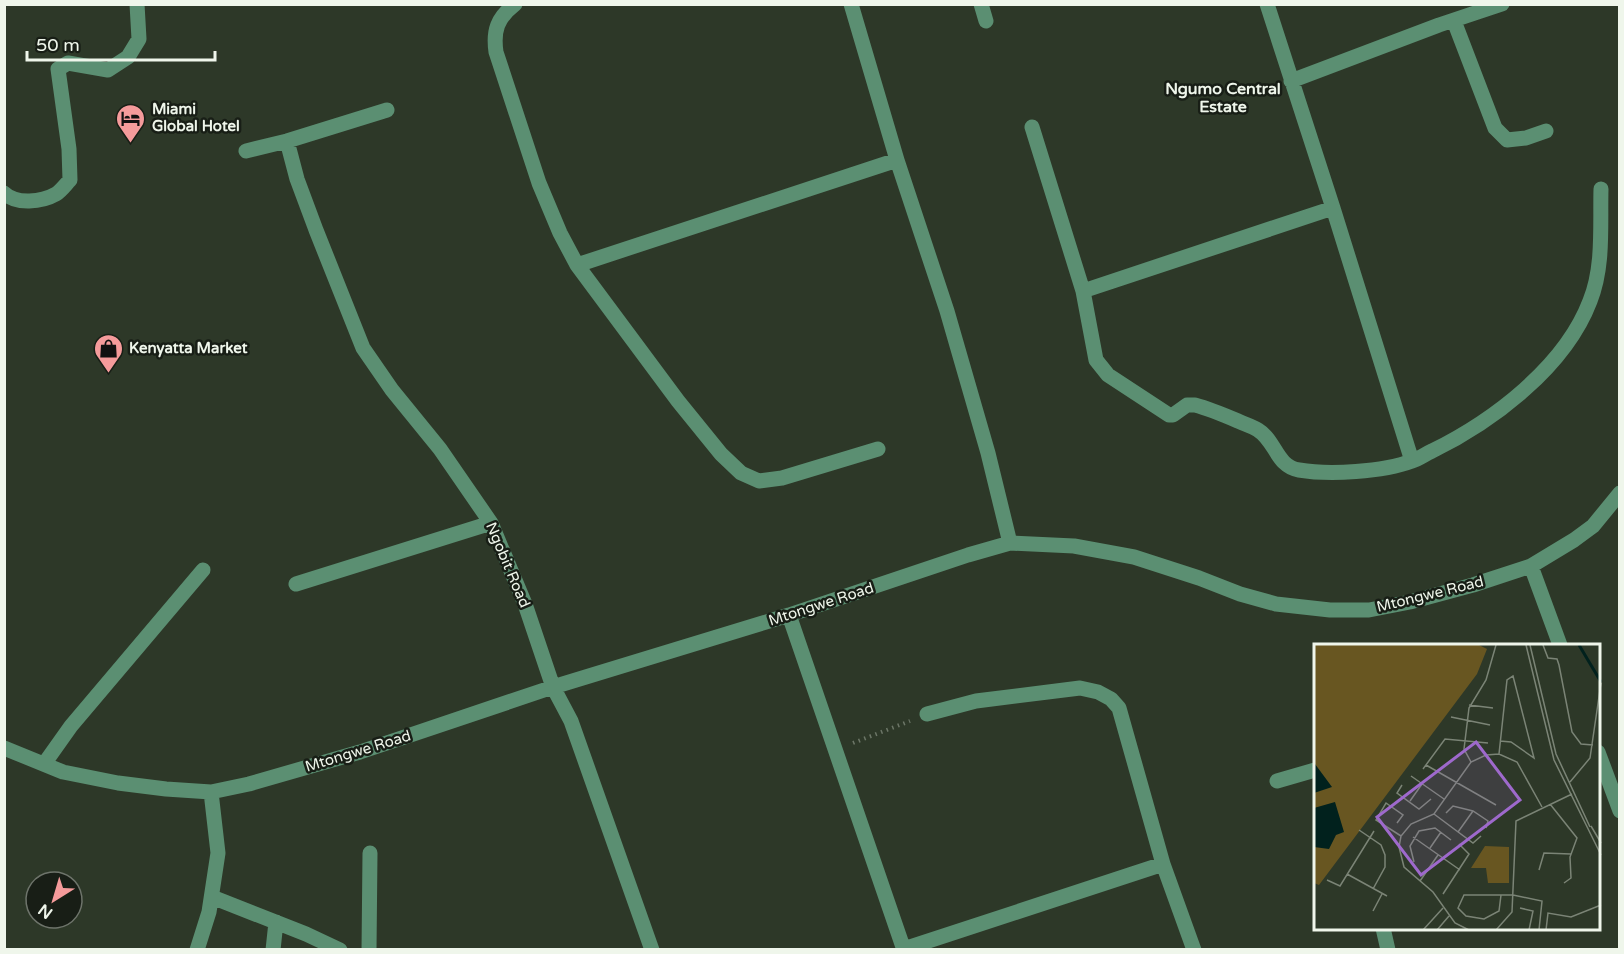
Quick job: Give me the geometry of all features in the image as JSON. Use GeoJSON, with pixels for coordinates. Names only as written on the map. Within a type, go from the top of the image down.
{"type":"FeatureCollection","features":[{"type":"Feature","properties":{"kind":"street"},"geometry":{"type":"LineString","coordinates":[[4,193],[9,199],[30,202],[57,194],[70,180],[69,149],[58,69],[68,63],[108,70],[128,57],[139,39],[137,4]]}},
{"type":"Feature","properties":{"kind":"street"},"geometry":{"type":"LineString","coordinates":[[515,4],[500,19],[496,30],[496,52],[539,183],[560,233],[577,265],[721,454],[741,473],[759,482],[782,478],[878,449]]}},
{"type":"Feature","properties":{"kind":"street"},"geometry":{"type":"LineString","coordinates":[[851,4],[897,160],[947,311],[988,453],[1010,543]]}},
{"type":"Feature","properties":{"kind":"street"},"geometry":{"type":"LineString","coordinates":[[981,4],[986,21]]}},
{"type":"Feature","properties":{"kind":"street"},"geometry":{"type":"LineString","coordinates":[[1267,4],[1412,461]]}},
{"type":"Feature","properties":{"kind":"street"},"geometry":{"type":"LineString","coordinates":[[1291,81],[1502,4]]}},
{"type":"Feature","properties":{"kind":"street"},"geometry":{"type":"LineString","coordinates":[[1454,21],[1495,128],[1507,140],[1526,138],[1546,131]]}},
{"type":"Feature","properties":{"kind":"street"},"geometry":{"type":"LineString","coordinates":[[246,151],[287,141],[387,110]]}},
{"type":"Feature","properties":{"kind":"street"},"geometry":{"type":"LineString","coordinates":[[1032,127],[1083,291],[1096,360],[1108,375],[1169,415],[1173,415],[1187,405],[1195,405],[1258,430],[1268,438],[1278,457],[1285,464],[1298,470],[1334,472],[1384,469],[1412,461],[1447,444],[1485,420],[1558,358],[1590,302],[1599,272],[1601,189]]}},
{"type":"Feature","properties":{"kind":"street","name":"Ngobit Road"},"geometry":{"type":"LineString","coordinates":[[287,141],[297,179],[363,348],[392,390],[440,449],[491,524],[525,604],[554,687],[571,722],[652,950]]}},
{"type":"Feature","properties":{"kind":"street"},"geometry":{"type":"LineString","coordinates":[[577,265],[897,160]]}},
{"type":"Feature","properties":{"kind":"street"},"geometry":{"type":"LineString","coordinates":[[1083,291],[1333,208]]}},
{"type":"Feature","properties":{"kind":"street","name":"Mtongwe Road"},"geometry":{"type":"LineString","coordinates":[[4,748],[63,772],[118,783],[211,792],[360,752],[554,687],[789,615],[1010,543],[1074,546],[1134,557],[1240,594],[1276,604],[1330,610],[1369,610],[1410,602],[1473,585],[1531,566],[1593,526],[1620,493]]}},
{"type":"Feature","properties":{"kind":"street"},"geometry":{"type":"LineString","coordinates":[[296,584],[491,524]]}},
{"type":"Feature","properties":{"kind":"street"},"geometry":{"type":"LineString","coordinates":[[1531,566],[1560,644]]}},
{"type":"Feature","properties":{"kind":"street"},"geometry":{"type":"LineString","coordinates":[[44,764],[70,726],[203,570]]}},
{"type":"Feature","properties":{"kind":"street"},"geometry":{"type":"LineString","coordinates":[[789,615],[904,949],[1163,864]]}},
{"type":"Feature","properties":{"kind":"street"},"geometry":{"type":"LineString","coordinates":[[927,714],[976,701],[1080,688],[1098,692],[1111,699],[1119,708],[1163,864],[1194,950]]}},
{"type":"Feature","properties":{"kind":"street"},"geometry":{"type":"LineString","coordinates":[[1600,755],[1620,811]]}},
{"type":"Feature","properties":{"kind":"street"},"geometry":{"type":"LineString","coordinates":[[1276,780],[1314,770]]}},
{"type":"Feature","properties":{"kind":"street"},"geometry":{"type":"LineString","coordinates":[[196,950],[209,912],[218,853],[211,792]]}},
{"type":"Feature","properties":{"kind":"street"},"geometry":{"type":"LineString","coordinates":[[369,950],[370,853]]}},
{"type":"Feature","properties":{"kind":"street"},"geometry":{"type":"LineString","coordinates":[[212,897],[340,950]]}},
{"type":"Feature","properties":{"kind":"street"},"geometry":{"type":"LineString","coordinates":[[273,950],[276,922]]}},
{"type":"Feature","properties":{"kind":"street"},"geometry":{"type":"LineString","coordinates":[[1383,930],[1388,950]]}},
{"type":"Feature","properties":{"kind":"path"},"geometry":{"type":"LineString","coordinates":[[836,750],[927,714]]}},
{"type":"Feature","properties":{"kind":"place","name":"Miami Global Hotel"},"geometry":{"type":"Point","coordinates":[131,144]}},
{"type":"Feature","properties":{"kind":"place","name":"Kenyatta Market"},"geometry":{"type":"Point","coordinates":[108,374]}},
{"type":"Feature","properties":{"kind":"district","name":"Ngumo Central Estate"},"geometry":{"type":"Point","coordinates":[1223,98]}}]}
